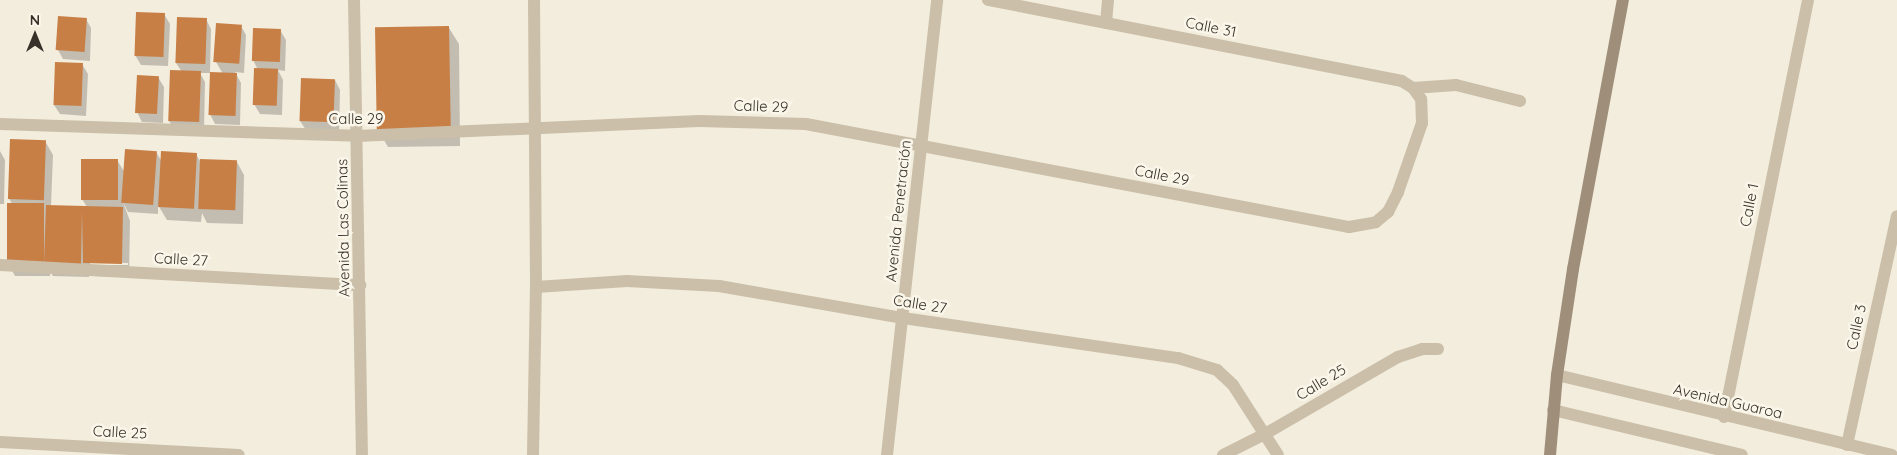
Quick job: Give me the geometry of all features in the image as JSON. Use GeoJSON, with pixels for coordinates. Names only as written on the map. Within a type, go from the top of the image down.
{"type":"FeatureCollection","features":[{"type":"Feature","properties":{"kind":"main road"},"geometry":{"type":"LineString","coordinates":[[1550,455],[1557,375],[1591,165],[1623,0]]}},
{"type":"Feature","properties":{"kind":"street"},"geometry":{"type":"LineString","coordinates":[[348,0],[354,0]]}},
{"type":"Feature","properties":{"kind":"street","name":"Avenida Las Colinas"},"geometry":{"type":"LineString","coordinates":[[354,0],[362,455]]}},
{"type":"Feature","properties":{"kind":"street"},"geometry":{"type":"LineString","coordinates":[[533,455],[536,287],[534,0]]}},
{"type":"Feature","properties":{"kind":"street","name":"Avenida Penetración"},"geometry":{"type":"LineString","coordinates":[[887,455],[938,0]]}},
{"type":"Feature","properties":{"kind":"street","name":"Calle 31"},"geometry":{"type":"LineString","coordinates":[[988,0],[1402,81],[1413,88]]}},
{"type":"Feature","properties":{"kind":"street"},"geometry":{"type":"LineString","coordinates":[[1106,23],[1108,0]]}},
{"type":"Feature","properties":{"kind":"street","name":"Calle 1"},"geometry":{"type":"LineString","coordinates":[[1724,417],[1808,0]]}},
{"type":"Feature","properties":{"kind":"street"},"geometry":{"type":"LineString","coordinates":[[1413,88],[1456,85],[1520,101]]}},
{"type":"Feature","properties":{"kind":"street","name":"Calle 29"},"geometry":{"type":"LineString","coordinates":[[0,124],[357,136],[536,130],[699,121],[806,124],[1339,226],[1362,227],[1376,222],[1388,212],[1398,192],[1422,122],[1421,99],[1413,88]]}},
{"type":"Feature","properties":{"kind":"street","name":"Calle 3"},"geometry":{"type":"LineString","coordinates":[[1847,445],[1897,216]]}},
{"type":"Feature","properties":{"kind":"street","name":"Calle 27"},"geometry":{"type":"LineString","coordinates":[[0,264],[360,285]]}},
{"type":"Feature","properties":{"kind":"street","name":"Calle 27"},"geometry":{"type":"LineString","coordinates":[[536,287],[627,281],[719,286],[903,318],[1198,364],[1217,370],[1233,385],[1278,455]]}},
{"type":"Feature","properties":{"kind":"street","name":"Calle 25"},"geometry":{"type":"LineString","coordinates":[[1223,455],[1265,434],[1398,357],[1422,349],[1438,349]]}},
{"type":"Feature","properties":{"kind":"street","name":"Avenida Guaroa"},"geometry":{"type":"LineString","coordinates":[[1557,375],[1724,417],[1892,455]]}},
{"type":"Feature","properties":{"kind":"street"},"geometry":{"type":"LineString","coordinates":[[1553,410],[1742,455]]}},
{"type":"Feature","properties":{"kind":"street","name":"Calle 25"},"geometry":{"type":"LineString","coordinates":[[0,442],[239,455]]}},
{"type":"Feature","properties":{"kind":"building"},"geometry":{"type":"Polygon","coordinates":[[[136,12],[165,13],[163,57],[134,56],[136,12]]]}},
{"type":"Feature","properties":{"kind":"building"},"geometry":{"type":"Polygon","coordinates":[[[58,16],[87,18],[85,52],[56,50],[58,16]]]}},
{"type":"Feature","properties":{"kind":"building"},"geometry":{"type":"Polygon","coordinates":[[[177,17],[207,18],[205,64],[175,63],[177,17]]]}},
{"type":"Feature","properties":{"kind":"building"},"geometry":{"type":"Polygon","coordinates":[[[216,23],[242,25],[239,64],[213,62],[216,23]]]}},
{"type":"Feature","properties":{"kind":"building"},"geometry":{"type":"Polygon","coordinates":[[[449,26],[451,129],[377,130],[375,27],[449,26]]]}},
{"type":"Feature","properties":{"kind":"building"},"geometry":{"type":"Polygon","coordinates":[[[253,28],[281,29],[280,62],[252,61],[253,28]]]}},
{"type":"Feature","properties":{"kind":"building"},"geometry":{"type":"Polygon","coordinates":[[[55,62],[83,63],[81,106],[53,105],[55,62]]]}},
{"type":"Feature","properties":{"kind":"building"},"geometry":{"type":"Polygon","coordinates":[[[254,68],[278,69],[277,106],[253,105],[254,68]]]}},
{"type":"Feature","properties":{"kind":"building"},"geometry":{"type":"Polygon","coordinates":[[[170,70],[201,71],[199,122],[168,121],[170,70]]]}},
{"type":"Feature","properties":{"kind":"building"},"geometry":{"type":"Polygon","coordinates":[[[210,72],[237,73],[235,116],[208,115],[210,72]]]}},
{"type":"Feature","properties":{"kind":"building"},"geometry":{"type":"Polygon","coordinates":[[[137,75],[159,76],[157,114],[135,113],[137,75]]]}},
{"type":"Feature","properties":{"kind":"building"},"geometry":{"type":"Polygon","coordinates":[[[301,78],[335,79],[333,122],[299,121],[301,78]]]}},
{"type":"Feature","properties":{"kind":"building"},"geometry":{"type":"Polygon","coordinates":[[[10,139],[46,140],[44,200],[8,199],[10,139]]]}},
{"type":"Feature","properties":{"kind":"building"},"geometry":{"type":"Polygon","coordinates":[[[125,149],[157,151],[153,205],[121,203],[125,149]]]}},
{"type":"Feature","properties":{"kind":"building"},"geometry":{"type":"Polygon","coordinates":[[[161,151],[197,153],[194,209],[158,207],[161,151]]]}},
{"type":"Feature","properties":{"kind":"building"},"geometry":{"type":"Polygon","coordinates":[[[81,159],[118,159],[118,200],[81,200],[81,159]]]}},
{"type":"Feature","properties":{"kind":"building"},"geometry":{"type":"Polygon","coordinates":[[[200,159],[237,160],[235,210],[198,209],[200,159]]]}},
{"type":"Feature","properties":{"kind":"building"},"geometry":{"type":"Polygon","coordinates":[[[7,203],[44,203],[44,262],[7,262],[7,203]]]}},
{"type":"Feature","properties":{"kind":"building"},"geometry":{"type":"Polygon","coordinates":[[[46,205],[123,207],[122,264],[83,263],[82,212],[81,264],[44,263],[46,205]]]}}]}
